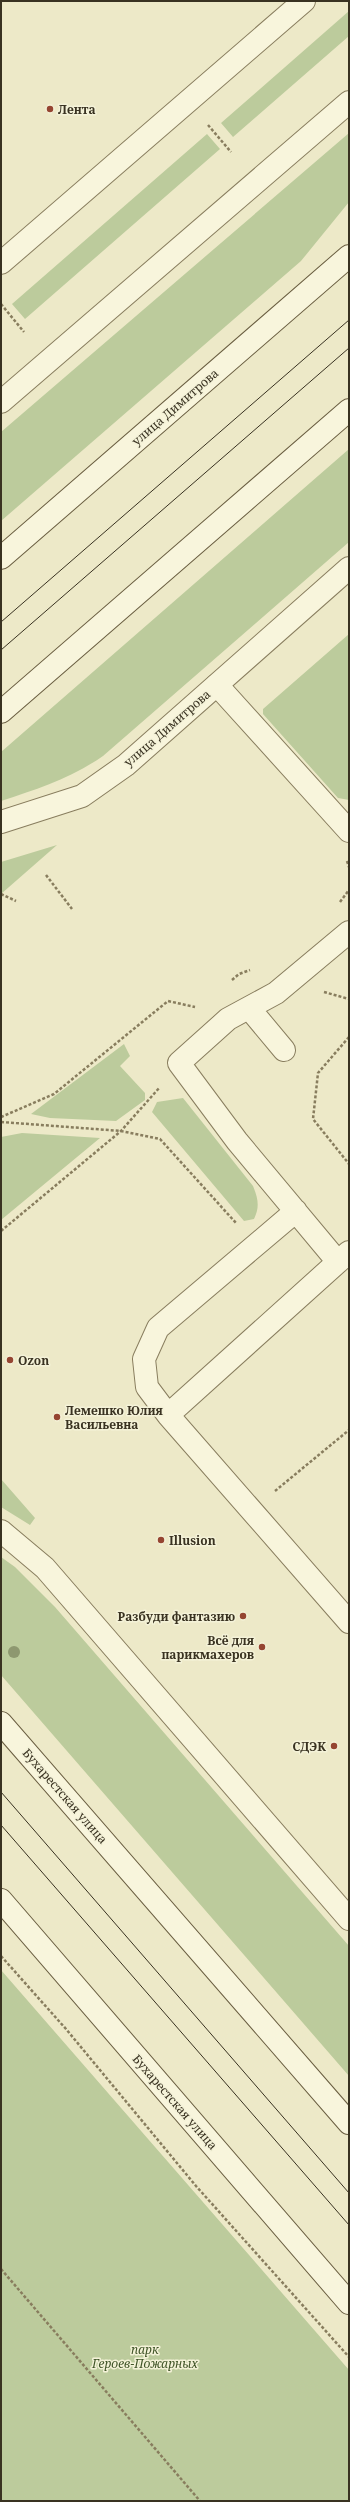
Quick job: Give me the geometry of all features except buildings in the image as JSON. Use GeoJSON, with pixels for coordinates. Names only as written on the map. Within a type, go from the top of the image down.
{"type":"FeatureCollection","features":[{"type":"Feature","properties":{"kind":"street"},"geometry":{"type":"LineString","coordinates":[[1,263],[304,1]]}},
{"type":"Feature","properties":{"kind":"street"},"geometry":{"type":"LineString","coordinates":[[1,402],[349,102]]}},
{"type":"Feature","properties":{"kind":"street","name":"улица Димитрова"},"geometry":{"type":"LineString","coordinates":[[1,558],[349,256]]}},
{"type":"Feature","properties":{"kind":"street"},"geometry":{"type":"LineString","coordinates":[[1,712],[349,410]]}},
{"type":"Feature","properties":{"kind":"street","name":"улица Димитрова"},"geometry":{"type":"LineString","coordinates":[[1,822],[82,796],[126,765],[349,568]]}},
{"type":"Feature","properties":{"kind":"street"},"geometry":{"type":"LineString","coordinates":[[217,685],[349,831]]}},
{"type":"Feature","properties":{"kind":"street"},"geometry":{"type":"LineString","coordinates":[[168,1415],[343,1257],[296,1211],[237,1141],[179,1063],[228,1019],[276,993],[349,932]]}},
{"type":"Feature","properties":{"kind":"street"},"geometry":{"type":"LineString","coordinates":[[249,1008],[284,1050]]}},
{"type":"Feature","properties":{"kind":"street"},"geometry":{"type":"LineString","coordinates":[[296,1211],[255,1244],[158,1328],[144,1359],[148,1387],[168,1415],[349,1622]]}},
{"type":"Feature","properties":{"kind":"street"},"geometry":{"type":"LineString","coordinates":[[1,1531],[45,1568],[349,1919]]}},
{"type":"Feature","properties":{"kind":"street","name":"Бухарестская улица"},"geometry":{"type":"LineString","coordinates":[[1,1723],[349,2123]]}},
{"type":"Feature","properties":{"kind":"street","name":"Бухарестская улица"},"geometry":{"type":"LineString","coordinates":[[1,1900],[349,2303]]}},
{"type":"Feature","properties":{"kind":"path"},"geometry":{"type":"LineString","coordinates":[[188,102],[231,152]]}},
{"type":"Feature","properties":{"kind":"path"},"geometry":{"type":"LineString","coordinates":[[1,304],[24,332]]}},
{"type":"Feature","properties":{"kind":"path"},"geometry":{"type":"LineString","coordinates":[[46,875],[72,909]]}},
{"type":"Feature","properties":{"kind":"path"},"geometry":{"type":"LineString","coordinates":[[339,903],[349,890]]}},
{"type":"Feature","properties":{"kind":"path"},"geometry":{"type":"LineString","coordinates":[[1,894],[16,901]]}},
{"type":"Feature","properties":{"kind":"path"},"geometry":{"type":"LineString","coordinates":[[228,984],[239,974],[257,968]]}},
{"type":"Feature","properties":{"kind":"path"},"geometry":{"type":"LineString","coordinates":[[1,1117],[54,1094],[168,1001],[198,1008]]}},
{"type":"Feature","properties":{"kind":"path"},"geometry":{"type":"LineString","coordinates":[[349,1037],[318,1073],[313,1119],[349,1164]]}},
{"type":"Feature","properties":{"kind":"path"},"geometry":{"type":"LineString","coordinates":[[1,1231],[121,1131],[179,1063]]}},
{"type":"Feature","properties":{"kind":"path"},"geometry":{"type":"LineString","coordinates":[[1,1122],[121,1131],[160,1139],[255,1244]]}},
{"type":"Feature","properties":{"kind":"path"},"geometry":{"type":"LineString","coordinates":[[251,1510],[348,1432]]}},
{"type":"Feature","properties":{"kind":"path"},"geometry":{"type":"LineString","coordinates":[[1,1956],[66,2029],[196,2186],[349,2358]]}},
{"type":"Feature","properties":{"kind":"path"},"geometry":{"type":"LineString","coordinates":[[1,2269],[200,2501]]}},
{"type":"Feature","properties":{"kind":"green space"},"geometry":{"type":"Polygon","coordinates":[[[349,11],[349,36],[233,137],[221,123],[349,11]]]}},
{"type":"Feature","properties":{"kind":"green space"},"geometry":{"type":"Polygon","coordinates":[[[349,133],[349,202],[301,261],[1,521],[1,432],[349,133]]]}},
{"type":"Feature","properties":{"kind":"green space"},"geometry":{"type":"Polygon","coordinates":[[[207,134],[220,149],[25,319],[12,304],[207,134]]]}},
{"type":"Feature","properties":{"kind":"green space"},"geometry":{"type":"Polygon","coordinates":[[[349,449],[349,542],[103,756],[66,777],[1,801],[1,752],[349,449]]]}},
{"type":"Feature","properties":{"kind":"green space"},"geometry":{"type":"Polygon","coordinates":[[[349,634],[349,800],[338,798],[263,714],[263,709],[349,634]]]}},
{"type":"Feature","properties":{"kind":"green space"},"geometry":{"type":"Polygon","coordinates":[[[57,845],[1,894],[1,862],[57,845]]]}},
{"type":"Feature","properties":{"kind":"green space"},"geometry":{"type":"Polygon","coordinates":[[[124,1044],[130,1056],[120,1066],[145,1093],[145,1100],[116,1121],[50,1118],[31,1114],[124,1044]]]}},
{"type":"Feature","properties":{"kind":"green space"},"geometry":{"type":"Polygon","coordinates":[[[183,1098],[253,1186],[258,1202],[254,1219],[244,1221],[152,1112],[157,1102],[183,1098]]]}},
{"type":"Feature","properties":{"kind":"green space"},"geometry":{"type":"Polygon","coordinates":[[[22,1133],[100,1138],[1,1220],[1,1137],[22,1133]]]}},
{"type":"Feature","properties":{"kind":"green space"},"geometry":{"type":"Polygon","coordinates":[[[1,1479],[35,1518],[30,1525],[1,1507],[1,1479]]]}},
{"type":"Feature","properties":{"kind":"green space"},"geometry":{"type":"Polygon","coordinates":[[[1,1557],[15,1567],[55,1607],[349,1946],[349,2076],[1,1675],[1,1557]]]}},
{"type":"Feature","properties":{"kind":"green space","name":"парк Героев-Пожарных"},"geometry":{"type":"Polygon","coordinates":[[[1,1970],[349,2370],[349,2501],[1,2501],[1,1970]]]}},
{"type":"Feature","properties":{"kind":"tram line"},"geometry":{"type":"LineString","coordinates":[[1,622],[349,320]]}},
{"type":"Feature","properties":{"kind":"tram line"},"geometry":{"type":"LineString","coordinates":[[1,650],[349,348]]}},
{"type":"Feature","properties":{"kind":"tram line"},"geometry":{"type":"LineString","coordinates":[[1,1792],[349,2193]]}},
{"type":"Feature","properties":{"kind":"tram line"},"geometry":{"type":"LineString","coordinates":[[1,1825],[349,2225]]}},
{"type":"Feature","properties":{"kind":"place","name":"Лента"},"geometry":{"type":"Point","coordinates":[50,109]}},
{"type":"Feature","properties":{"kind":"place","name":"Ozon"},"geometry":{"type":"Point","coordinates":[10,1360]}},
{"type":"Feature","properties":{"kind":"place","name":"Лемешко Юлия Васильевна"},"geometry":{"type":"Point","coordinates":[57,1417]}},
{"type":"Feature","properties":{"kind":"place","name":"Illusion"},"geometry":{"type":"Point","coordinates":[161,1540]}},
{"type":"Feature","properties":{"kind":"place","name":"Разбуди фантазию"},"geometry":{"type":"Point","coordinates":[243,1616]}},
{"type":"Feature","properties":{"kind":"place","name":"Всё для парикмахеров"},"geometry":{"type":"Point","coordinates":[262,1647]}},
{"type":"Feature","properties":{"kind":"place","name":"СДЭК"},"geometry":{"type":"Point","coordinates":[334,1746]}}]}
